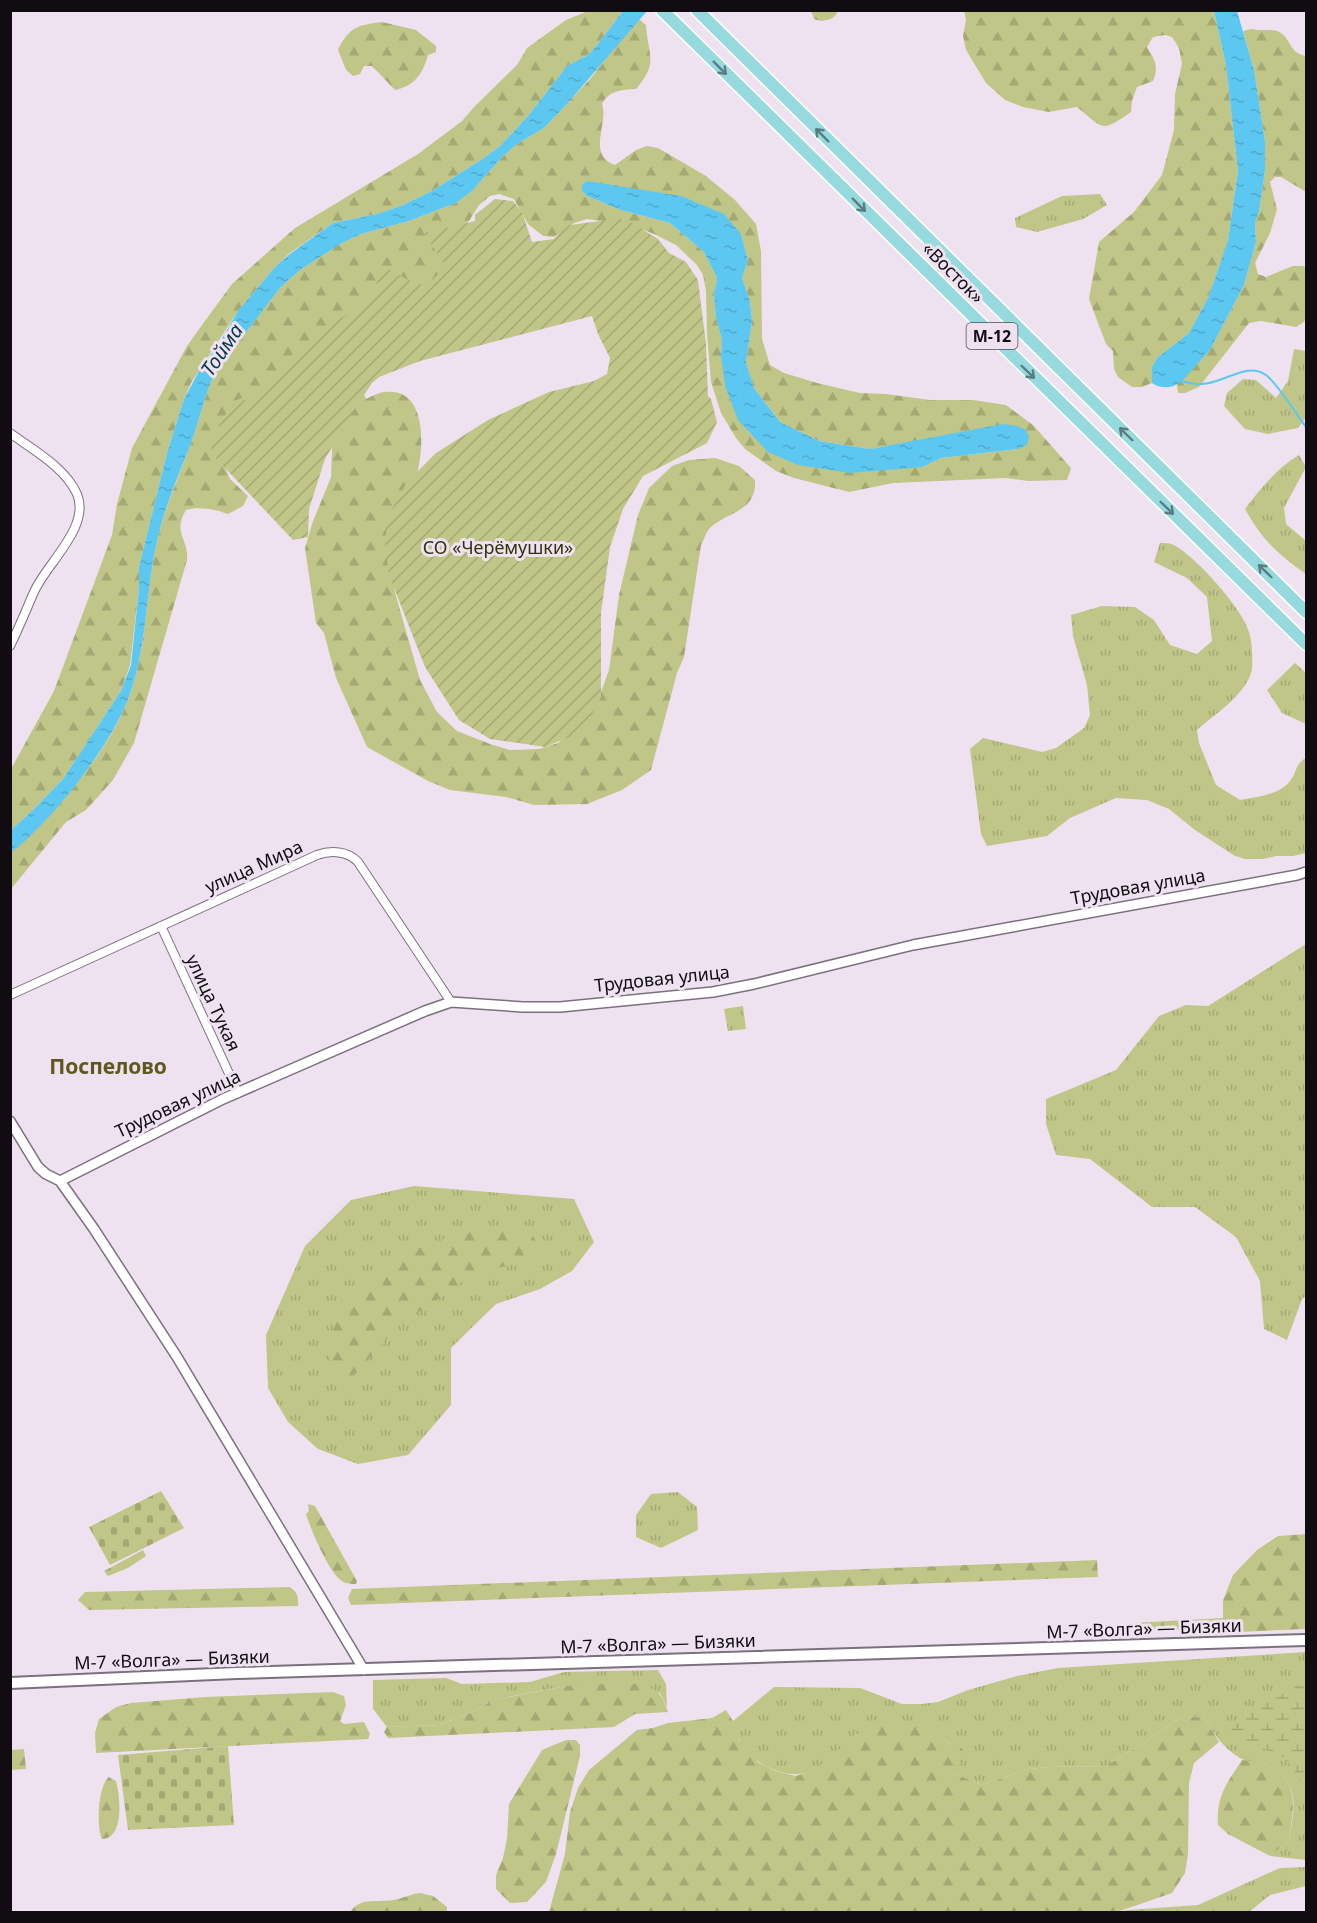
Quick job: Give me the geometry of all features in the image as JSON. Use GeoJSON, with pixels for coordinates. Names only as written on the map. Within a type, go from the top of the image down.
{"type":"FeatureCollection","features":[{"type":"Feature","properties":{"kind":"main road","name":"«Восток»"},"geometry":{"type":"LineString","coordinates":[[662,10],[1306,644]]}},
{"type":"Feature","properties":{"kind":"main road","name":"«Восток»"},"geometry":{"type":"LineString","coordinates":[[697,10],[1306,612]]}},
{"type":"Feature","properties":{"kind":"main road","name":"М-7 «Волга» — Бизяки"},"geometry":{"type":"LineString","coordinates":[[10,1683],[1306,1640]]}},
{"type":"Feature","properties":{"kind":"street"},"geometry":{"type":"LineString","coordinates":[[10,432],[57,468],[77,494],[79,512],[65,546],[34,591],[10,646]]}},
{"type":"Feature","properties":{"kind":"street","name":"улица Мира"},"geometry":{"type":"LineString","coordinates":[[10,995],[317,855],[329,852],[343,853],[358,862],[451,1002]]}},
{"type":"Feature","properties":{"kind":"street","name":"Трудовая улица"},"geometry":{"type":"LineString","coordinates":[[60,1181],[238,1093],[424,1011],[451,1002],[560,1007],[713,992],[913,945],[1306,872]]}},
{"type":"Feature","properties":{"kind":"street","name":"улица Тукая"},"geometry":{"type":"LineString","coordinates":[[161,926],[238,1093]]}},
{"type":"Feature","properties":{"kind":"street"},"geometry":{"type":"LineString","coordinates":[[10,1121],[38,1167],[60,1181],[94,1229],[177,1357],[364,1670]]}},
{"type":"Feature","properties":{"kind":"green space"},"geometry":{"type":"Polygon","coordinates":[[[811,10],[838,11],[831,19],[821,21],[814,19],[811,10]]]}},
{"type":"Feature","properties":{"kind":"green space"},"geometry":{"type":"Polygon","coordinates":[[[588,11],[623,11],[588,55],[567,66],[528,116],[500,146],[432,191],[403,205],[377,214],[333,223],[291,252],[275,267],[238,311],[191,383],[167,453],[139,567],[139,588],[130,665],[121,691],[63,779],[11,830],[11,769],[54,691],[112,535],[117,504],[132,448],[187,346],[232,284],[295,228],[418,154],[462,121],[517,65],[527,48],[566,20],[588,11]]]}},
{"type":"Feature","properties":{"kind":"green space"},"geometry":{"type":"Polygon","coordinates":[[[964,11],[1214,11],[1226,65],[1238,171],[1228,240],[1209,296],[1189,333],[1157,358],[1152,367],[1152,383],[1142,387],[1132,387],[1118,377],[1114,369],[1113,351],[1106,344],[1089,299],[1099,242],[1134,212],[1162,175],[1174,130],[1175,94],[1182,64],[1179,48],[1172,37],[1165,35],[1153,37],[1147,47],[1155,64],[1156,72],[1153,81],[1137,87],[1131,112],[1107,126],[1102,126],[1077,107],[1049,112],[1023,107],[1005,100],[986,83],[966,50],[963,36],[966,20],[964,11]]]}},
{"type":"Feature","properties":{"kind":"green space"},"geometry":{"type":"Polygon","coordinates":[[[640,20],[646,25],[650,65],[636,89],[612,93],[602,104],[600,147],[602,154],[606,160],[615,165],[636,150],[647,146],[658,148],[706,176],[735,200],[756,224],[761,251],[762,339],[770,365],[784,373],[860,393],[930,400],[973,400],[1006,405],[1033,425],[1071,468],[1067,480],[1028,481],[1006,478],[893,483],[849,492],[776,471],[745,449],[721,413],[711,382],[706,291],[703,275],[697,265],[676,245],[630,225],[587,219],[574,223],[554,237],[543,236],[528,224],[514,199],[499,194],[490,196],[479,205],[469,221],[453,231],[448,272],[361,387],[366,399],[384,392],[399,393],[410,400],[420,424],[418,469],[394,589],[420,680],[437,712],[457,731],[510,750],[539,749],[558,743],[575,729],[601,692],[609,670],[619,595],[638,515],[649,488],[672,466],[689,460],[715,458],[739,466],[755,480],[754,491],[746,505],[710,528],[701,545],[684,657],[677,673],[651,770],[622,790],[587,804],[534,805],[506,797],[450,790],[428,781],[367,747],[336,678],[324,633],[316,623],[305,548],[331,477],[332,449],[325,437],[224,465],[230,479],[248,496],[243,506],[228,514],[207,509],[186,510],[182,518],[181,530],[187,560],[134,743],[113,780],[86,810],[66,822],[11,889],[11,853],[61,803],[77,783],[106,743],[127,702],[138,664],[152,565],[159,533],[215,373],[280,288],[300,270],[342,243],[361,234],[409,221],[456,203],[472,191],[502,157],[517,144],[544,128],[590,79],[635,22],[640,20]],[[582,191],[587,196],[621,210],[670,223],[704,252],[717,278],[714,296],[716,318],[722,340],[721,355],[768,452],[923,467],[941,458],[1018,449],[934,438],[870,449],[819,441],[780,422],[754,388],[746,362],[752,321],[750,301],[742,278],[748,260],[741,234],[582,191]]]}},
{"type":"Feature","properties":{"kind":"green space"},"geometry":{"type":"Polygon","coordinates":[[[382,22],[416,30],[436,46],[436,52],[428,55],[424,68],[417,78],[408,85],[395,90],[372,66],[364,66],[360,74],[353,76],[346,70],[338,50],[346,36],[355,28],[382,22]]]}},
{"type":"Feature","properties":{"kind":"green space"},"geometry":{"type":"Polygon","coordinates":[[[1251,29],[1282,33],[1296,52],[1306,56],[1306,192],[1281,177],[1275,177],[1270,182],[1277,209],[1270,233],[1255,263],[1258,274],[1266,277],[1293,266],[1304,266],[1306,270],[1306,317],[1304,322],[1296,327],[1261,321],[1249,323],[1199,387],[1185,393],[1178,393],[1177,385],[1210,350],[1244,285],[1256,242],[1255,223],[1259,212],[1265,170],[1265,141],[1254,70],[1243,31],[1251,29]]]}},
{"type":"Feature","properties":{"kind":"green space"},"geometry":{"type":"Polygon","coordinates":[[[1100,194],[1107,205],[1083,219],[1037,232],[1016,227],[1015,218],[1062,196],[1100,194]]]}},
{"type":"Feature","properties":{"kind":"green space","name":"СО «Черёмушки»"},"geometry":{"type":"Polygon","coordinates":[[[495,199],[513,201],[522,212],[532,242],[554,239],[570,225],[625,219],[658,239],[669,253],[686,262],[698,280],[706,344],[708,396],[711,399],[717,422],[707,443],[643,476],[623,509],[610,547],[601,613],[601,697],[589,720],[574,735],[545,747],[490,739],[459,720],[425,667],[389,575],[385,543],[388,516],[407,482],[436,453],[488,420],[549,392],[594,381],[607,374],[610,358],[592,316],[420,361],[379,377],[372,383],[325,459],[309,509],[308,537],[293,540],[210,452],[220,424],[233,402],[242,398],[247,402],[251,401],[278,369],[308,342],[376,296],[378,289],[374,274],[384,267],[418,285],[427,283],[437,276],[444,264],[424,233],[475,221],[475,215],[495,199]]]}},
{"type":"Feature","properties":{"kind":"green space"},"geometry":{"type":"Polygon","coordinates":[[[1294,349],[1306,351],[1306,417],[1298,428],[1268,434],[1245,429],[1224,406],[1227,393],[1243,379],[1256,380],[1276,398],[1288,381],[1294,349]]]}},
{"type":"Feature","properties":{"kind":"green space"},"geometry":{"type":"Polygon","coordinates":[[[1299,455],[1306,467],[1284,508],[1286,524],[1306,541],[1306,574],[1271,546],[1245,509],[1276,473],[1299,455]]]}},
{"type":"Feature","properties":{"kind":"green space"},"geometry":{"type":"Polygon","coordinates":[[[1160,543],[1174,545],[1205,571],[1238,610],[1250,636],[1252,669],[1244,687],[1197,730],[1199,743],[1216,785],[1240,800],[1267,795],[1286,786],[1300,763],[1306,758],[1306,853],[1245,859],[1235,856],[1195,830],[1169,809],[1147,800],[1116,798],[1070,818],[1047,836],[987,846],[981,834],[970,749],[983,738],[1042,752],[1056,748],[1084,728],[1090,715],[1087,685],[1073,636],[1071,615],[1102,606],[1135,607],[1154,620],[1170,645],[1197,654],[1212,641],[1207,597],[1187,578],[1154,562],[1160,543]]]}},
{"type":"Feature","properties":{"kind":"green space"},"geometry":{"type":"Polygon","coordinates":[[[1295,663],[1306,673],[1306,724],[1282,713],[1267,690],[1295,663]]]}},
{"type":"Feature","properties":{"kind":"green space"},"geometry":{"type":"Polygon","coordinates":[[[1306,944],[1306,1296],[1302,1299],[1287,1340],[1264,1329],[1260,1281],[1236,1237],[1195,1207],[1152,1207],[1090,1159],[1056,1155],[1046,1124],[1046,1099],[1116,1070],[1159,1016],[1186,1005],[1208,1006],[1306,944]]]}},
{"type":"Feature","properties":{"kind":"green space"},"geometry":{"type":"Polygon","coordinates":[[[743,1006],[746,1029],[728,1031],[724,1009],[743,1006]]]}},
{"type":"Feature","properties":{"kind":"green space"},"geometry":{"type":"Polygon","coordinates":[[[414,1186],[574,1199],[594,1242],[572,1271],[540,1289],[496,1304],[451,1348],[451,1405],[408,1455],[358,1464],[318,1449],[288,1422],[268,1388],[266,1335],[305,1246],[351,1200],[414,1186]]]}},
{"type":"Feature","properties":{"kind":"green space"},"geometry":{"type":"Polygon","coordinates":[[[482,1226],[531,1233],[548,1259],[478,1271],[397,1327],[350,1380],[331,1369],[330,1345],[338,1303],[387,1262],[429,1244],[482,1226]]]}},
{"type":"Feature","properties":{"kind":"green space"},"geometry":{"type":"Polygon","coordinates":[[[161,1491],[184,1528],[110,1565],[89,1527],[161,1491]]]}},
{"type":"Feature","properties":{"kind":"green space"},"geometry":{"type":"Polygon","coordinates":[[[678,1492],[697,1507],[698,1530],[661,1548],[636,1537],[636,1515],[651,1494],[678,1492]]]}},
{"type":"Feature","properties":{"kind":"green space"},"geometry":{"type":"Polygon","coordinates":[[[308,1504],[315,1506],[357,1581],[356,1584],[342,1581],[326,1561],[306,1514],[309,1511],[308,1504]]]}},
{"type":"Feature","properties":{"kind":"green space"},"geometry":{"type":"Polygon","coordinates":[[[1306,1534],[1306,1629],[1216,1633],[1192,1629],[1143,1631],[1130,1626],[1132,1623],[1223,1618],[1223,1600],[1233,1575],[1257,1550],[1278,1536],[1306,1534]]]}},
{"type":"Feature","properties":{"kind":"green space"},"geometry":{"type":"Polygon","coordinates":[[[143,1550],[146,1556],[128,1568],[108,1576],[104,1571],[143,1550]]]}},
{"type":"Feature","properties":{"kind":"green space"},"geometry":{"type":"Polygon","coordinates":[[[1097,1560],[1098,1577],[351,1605],[348,1598],[352,1589],[1097,1560]]]}},
{"type":"Feature","properties":{"kind":"green space"},"geometry":{"type":"Polygon","coordinates":[[[290,1587],[297,1595],[298,1606],[89,1610],[78,1600],[85,1592],[290,1587]]]}},
{"type":"Feature","properties":{"kind":"green space"},"geometry":{"type":"Polygon","coordinates":[[[1306,1652],[1306,1860],[1270,1856],[1289,1841],[1293,1818],[1293,1798],[1286,1780],[1267,1765],[1243,1760],[1234,1754],[1219,1740],[1204,1717],[1185,1716],[1106,1766],[1029,1769],[982,1785],[955,1774],[950,1744],[943,1738],[857,1734],[820,1767],[804,1773],[782,1772],[771,1769],[752,1756],[739,1739],[733,1721],[774,1687],[860,1688],[902,1704],[921,1704],[938,1702],[968,1690],[1017,1676],[1058,1668],[1306,1652]]]}},
{"type":"Feature","properties":{"kind":"green space"},"geometry":{"type":"Polygon","coordinates":[[[658,1670],[666,1684],[667,1707],[660,1693],[566,1686],[493,1700],[473,1712],[439,1725],[387,1727],[373,1709],[373,1680],[446,1678],[462,1684],[530,1682],[564,1672],[658,1670]]]}},
{"type":"Feature","properties":{"kind":"green space"},"geometry":{"type":"Polygon","coordinates":[[[1306,1679],[1306,1787],[1285,1759],[1227,1734],[1252,1707],[1270,1695],[1286,1694],[1306,1679]]]}},
{"type":"Feature","properties":{"kind":"green space"},"geometry":{"type":"Polygon","coordinates":[[[629,1683],[650,1687],[662,1697],[668,1712],[635,1714],[614,1727],[388,1738],[384,1732],[387,1727],[439,1725],[473,1712],[493,1700],[566,1686],[629,1683]]]}},
{"type":"Feature","properties":{"kind":"green space"},"geometry":{"type":"Polygon","coordinates":[[[333,1692],[344,1696],[346,1705],[340,1721],[344,1724],[364,1722],[370,1734],[368,1739],[96,1753],[95,1733],[99,1719],[116,1707],[131,1703],[205,1697],[333,1692]]]}},
{"type":"Feature","properties":{"kind":"green space"},"geometry":{"type":"Polygon","coordinates":[[[726,1710],[733,1721],[739,1740],[758,1762],[775,1771],[796,1776],[814,1770],[857,1734],[878,1723],[930,1726],[941,1731],[943,1738],[950,1744],[958,1742],[964,1752],[955,1774],[982,1785],[1029,1769],[1106,1766],[1185,1716],[1204,1717],[1219,1742],[1194,1763],[1189,1783],[1188,1854],[1185,1873],[1172,1893],[1117,1912],[549,1912],[565,1854],[570,1812],[578,1788],[589,1770],[637,1730],[668,1723],[712,1718],[726,1710]]]}},
{"type":"Feature","properties":{"kind":"green space"},"geometry":{"type":"Polygon","coordinates":[[[566,1740],[576,1740],[580,1745],[580,1756],[556,1854],[546,1882],[527,1902],[510,1903],[496,1889],[496,1875],[507,1839],[509,1804],[542,1750],[566,1740]]]}},
{"type":"Feature","properties":{"kind":"green space"},"geometry":{"type":"Polygon","coordinates":[[[228,1746],[234,1825],[128,1830],[118,1755],[228,1746]]]}},
{"type":"Feature","properties":{"kind":"green space"},"geometry":{"type":"Polygon","coordinates":[[[24,1749],[26,1769],[11,1770],[11,1750],[24,1749]]]}},
{"type":"Feature","properties":{"kind":"green space"},"geometry":{"type":"Polygon","coordinates":[[[1242,1760],[1263,1763],[1285,1778],[1290,1787],[1293,1807],[1289,1841],[1270,1856],[1228,1834],[1218,1825],[1221,1798],[1227,1783],[1242,1760]]]}},
{"type":"Feature","properties":{"kind":"green space"},"geometry":{"type":"Polygon","coordinates":[[[109,1777],[116,1781],[119,1796],[118,1824],[109,1837],[102,1839],[99,1825],[100,1797],[105,1781],[109,1777]]]}},
{"type":"Feature","properties":{"kind":"green space"},"geometry":{"type":"Polygon","coordinates":[[[1306,1867],[1306,1886],[1270,1895],[1249,1912],[1117,1912],[1198,1905],[1280,1868],[1306,1867]]]}},
{"type":"Feature","properties":{"kind":"green space"},"geometry":{"type":"Polygon","coordinates":[[[420,1893],[433,1896],[447,1907],[447,1912],[350,1912],[364,1902],[400,1899],[420,1893]]]}},
{"type":"Feature","properties":{"kind":"water","name":"Тойма"},"geometry":{"type":"Polygon","coordinates":[[[623,11],[647,11],[544,128],[517,144],[502,157],[472,191],[456,203],[409,221],[361,234],[342,243],[300,270],[280,288],[215,373],[162,520],[152,565],[138,664],[127,702],[106,742],[77,784],[44,822],[11,853],[11,830],[63,779],[121,691],[131,665],[139,567],[167,453],[184,399],[199,371],[220,342],[238,311],[275,267],[333,223],[377,214],[403,205],[432,191],[500,146],[528,116],[567,66],[588,55],[623,11]]]}},
{"type":"Feature","properties":{"kind":"water"},"geometry":{"type":"Polygon","coordinates":[[[1214,11],[1237,11],[1254,70],[1265,141],[1265,170],[1259,212],[1255,223],[1256,242],[1244,285],[1210,350],[1182,381],[1171,387],[1164,387],[1152,383],[1152,367],[1157,358],[1189,333],[1209,296],[1228,240],[1238,171],[1226,65],[1214,11]]]}},
{"type":"Feature","properties":{"kind":"water"},"geometry":{"type":"Polygon","coordinates":[[[587,181],[681,196],[724,214],[741,234],[748,260],[742,278],[750,301],[752,321],[746,362],[754,388],[780,422],[819,441],[870,449],[1003,424],[1026,430],[1029,437],[1027,445],[1018,449],[941,458],[923,467],[850,473],[798,465],[768,452],[738,420],[725,386],[721,355],[722,340],[716,318],[714,296],[717,278],[704,252],[670,223],[621,210],[587,196],[582,191],[582,185],[587,181]]]}},
{"type":"Feature","properties":{"kind":"waterway"},"geometry":{"type":"LineString","coordinates":[[1182,381],[1206,384],[1238,373],[1257,371],[1266,375],[1276,385],[1306,427]]}},
{"type":"Feature","properties":{"kind":"district","name":"Поспелово"},"geometry":{"type":"Point","coordinates":[108,1067]}}]}
